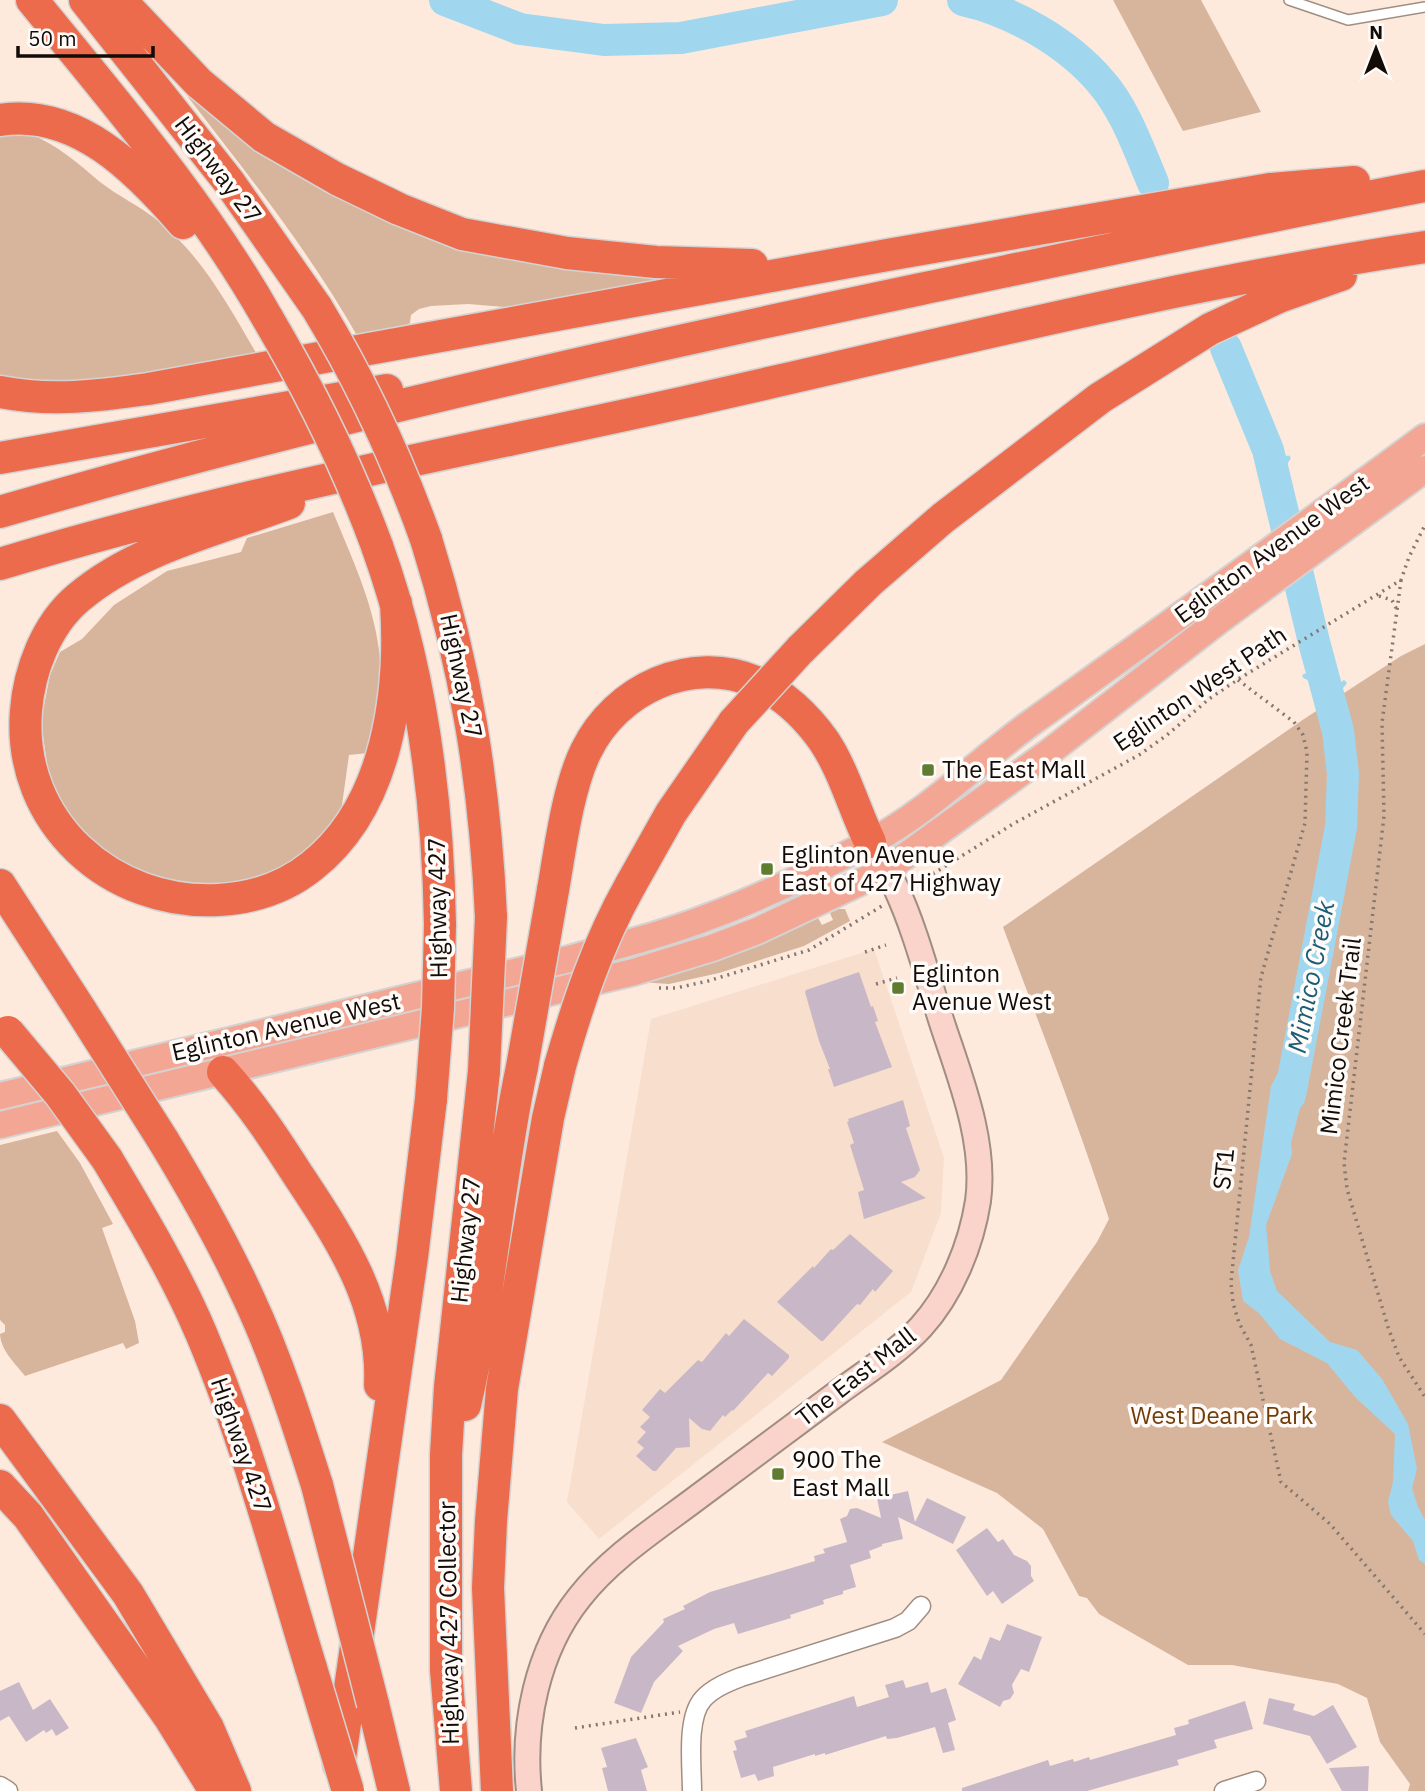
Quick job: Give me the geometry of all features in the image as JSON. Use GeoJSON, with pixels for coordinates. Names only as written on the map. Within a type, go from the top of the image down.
{"type":"FeatureCollection","features":[{"type":"Feature","properties":{"kind":"highway","name":"Highway 27"},"geometry":{"type":"LineString","coordinates":[[32,0],[208,224],[243,275],[268,319]]}},
{"type":"Feature","properties":{"kind":"highway","name":"Highway 27"},"geometry":{"type":"LineString","coordinates":[[85,0],[229,182],[317,308],[365,396],[406,485],[426,539],[451,625],[470,710],[484,813],[491,917],[484,1071],[450,1387],[446,1455]]}},
{"type":"Feature","properties":{"kind":"highway"},"geometry":{"type":"LineString","coordinates":[[120,0],[199,83],[264,137],[337,179],[399,209],[462,234],[568,253],[689,264],[807,262],[893,254]]}},
{"type":"Feature","properties":{"kind":"highway"},"geometry":{"type":"LineString","coordinates":[[0,120],[25,119],[70,129],[115,155],[153,189],[268,319]]}},
{"type":"Feature","properties":{"kind":"highway"},"geometry":{"type":"LineString","coordinates":[[0,392],[64,399],[148,389],[893,254],[1270,189],[1425,180]]}},
{"type":"Feature","properties":{"kind":"highway"},"geometry":{"type":"LineString","coordinates":[[0,512],[398,406],[637,349],[1272,216],[1425,187]]}},
{"type":"Feature","properties":{"kind":"highway"},"geometry":{"type":"LineString","coordinates":[[0,564],[150,520],[219,503],[1181,290],[1290,268],[1425,248]]}},
{"type":"Feature","properties":{"kind":"highway"},"geometry":{"type":"LineString","coordinates":[[497,1791],[488,1588],[495,1468],[502,1389],[548,1118],[575,1010],[597,952],[612,919],[671,813],[734,722],[800,650],[868,583],[943,518],[1100,398],[1210,329],[1246,311],[1317,283],[1425,248]]}},
{"type":"Feature","properties":{"kind":"highway","name":"Highway 427"},"geometry":{"type":"LineString","coordinates":[[268,319],[342,458],[396,603],[414,671],[428,750],[437,835],[440,925],[437,1018],[430,1099],[406,1296],[372,1526]]}},
{"type":"Feature","properties":{"kind":"highway"},"geometry":{"type":"LineString","coordinates":[[0,458],[637,349]]}},
{"type":"Feature","properties":{"kind":"highway"},"geometry":{"type":"LineString","coordinates":[[396,603],[397,653],[393,700],[383,749],[372,783],[340,838],[327,853],[298,876],[265,892],[232,899],[193,901],[155,895],[119,880],[93,862],[60,830],[49,815],[28,757],[25,722],[27,700],[41,651],[55,624],[75,600],[110,573],[161,550],[299,499],[422,459]]}},
{"type":"Feature","properties":{"kind":"highway"},"geometry":{"type":"LineString","coordinates":[[446,1455],[464,1409],[479,1346],[513,1108],[552,890],[573,791],[586,751],[607,719],[631,696],[663,680],[690,673],[719,673],[757,682],[802,714],[826,743],[870,842]]}},
{"type":"Feature","properties":{"kind":"highway"},"geometry":{"type":"LineString","coordinates":[[0,885],[163,1140],[217,1234],[250,1300],[286,1393],[317,1485],[394,1791]]}},
{"type":"Feature","properties":{"kind":"highway","name":"Highway 427"},"geometry":{"type":"LineString","coordinates":[[4,1028],[60,1094],[107,1159],[164,1254],[205,1345],[246,1456],[348,1791]]}},
{"type":"Feature","properties":{"kind":"highway"},"geometry":{"type":"LineString","coordinates":[[223,1072],[255,1110],[338,1237],[364,1288],[381,1358],[372,1526],[336,1791]]}},
{"type":"Feature","properties":{"kind":"highway"},"geometry":{"type":"LineString","coordinates":[[0,1420],[128,1594],[208,1728],[234,1791]]}},
{"type":"Feature","properties":{"kind":"highway","name":"Highway 427 Collector"},"geometry":{"type":"LineString","coordinates":[[446,1455],[446,1670],[456,1791]]}},
{"type":"Feature","properties":{"kind":"highway"},"geometry":{"type":"LineString","coordinates":[[0,1486],[28,1516],[170,1718],[215,1791]]}},
{"type":"Feature","properties":{"kind":"main road","name":"Eglinton Avenue West"},"geometry":{"type":"LineString","coordinates":[[0,1125],[564,990],[670,961],[757,931],[886,870],[1037,760],[1254,594],[1425,437]]}},
{"type":"Feature","properties":{"kind":"main road","name":"Eglinton Avenue West"},"geometry":{"type":"LineString","coordinates":[[0,1096],[542,966],[642,939],[712,916],[870,842],[917,814],[1032,723],[1248,569],[1425,470]]}},
{"type":"Feature","properties":{"kind":"main road","name":"The East Mall"},"geometry":{"type":"LineString","coordinates":[[529,1791],[528,1730],[533,1695],[558,1630],[578,1599],[631,1547],[862,1375],[920,1328],[940,1302],[964,1256],[978,1199],[978,1164],[974,1135],[958,1071],[915,939],[895,886],[870,842]]}},
{"type":"Feature","properties":{"kind":"street"},"geometry":{"type":"LineString","coordinates":[[692,1791],[695,1715],[701,1701],[709,1694],[723,1684],[741,1677],[895,1628],[908,1621],[921,1606]]}},
{"type":"Feature","properties":{"kind":"street"},"geometry":{"type":"LineString","coordinates":[[1224,1791],[1256,1781]]}},
{"type":"Feature","properties":{"kind":"street"},"geometry":{"type":"LineString","coordinates":[[0,1786],[8,1791]]}},
{"type":"Feature","properties":{"kind":"lane"},"geometry":{"type":"LineString","coordinates":[[1289,0],[1348,20],[1425,8]]}},
{"type":"Feature","properties":{"kind":"path"},"geometry":{"type":"LineString","coordinates":[[1401,580],[1409,556],[1425,525]]}},
{"type":"Feature","properties":{"kind":"path","name":"Eglinton West Path"},"geometry":{"type":"LineString","coordinates":[[929,875],[1013,824],[1139,755],[1237,680],[1401,580]]}},
{"type":"Feature","properties":{"kind":"path","name":"Mimico Creek Trail"},"geometry":{"type":"LineString","coordinates":[[1401,580],[1382,723],[1384,816],[1348,1120],[1344,1176],[1388,1327],[1399,1357],[1425,1397]]}},
{"type":"Feature","properties":{"kind":"path"},"geometry":{"type":"LineString","coordinates":[[1377,596],[1392,600],[1397,610]]}},
{"type":"Feature","properties":{"kind":"path","name":"ST1"},"geometry":{"type":"LineString","coordinates":[[1237,680],[1294,722],[1303,735],[1307,752],[1306,820],[1261,975],[1231,1283],[1233,1303],[1239,1323],[1251,1345],[1281,1482],[1330,1524],[1425,1634]]}},
{"type":"Feature","properties":{"kind":"path"},"geometry":{"type":"LineString","coordinates":[[651,988],[676,988],[708,981],[809,950],[855,924]]}},
{"type":"Feature","properties":{"kind":"path"},"geometry":{"type":"LineString","coordinates":[[865,953],[886,945]]}},
{"type":"Feature","properties":{"kind":"path"},"geometry":{"type":"LineString","coordinates":[[876,984],[897,978]]}},
{"type":"Feature","properties":{"kind":"path"},"geometry":{"type":"LineString","coordinates":[[575,1728],[683,1712]]}},
{"type":"Feature","properties":{"kind":"shaded area"},"geometry":{"type":"Polygon","coordinates":[[[874,949],[944,1158],[941,1213],[911,1292],[599,1539],[567,1502],[651,1019],[874,949]]]}},
{"type":"Feature","properties":{"kind":"green space"},"geometry":{"type":"Polygon","coordinates":[[[1113,0],[1201,0],[1261,112],[1183,131],[1113,0]]]}},
{"type":"Feature","properties":{"kind":"green space"},"geometry":{"type":"Polygon","coordinates":[[[192,89],[316,183],[656,273],[656,286],[527,309],[468,304],[431,306],[419,309],[411,315],[410,323],[396,332],[359,339],[299,245],[188,97],[192,89]]]}},
{"type":"Feature","properties":{"kind":"green space"},"geometry":{"type":"Polygon","coordinates":[[[30,134],[67,155],[174,235],[214,284],[259,358],[97,385],[0,381],[0,135],[30,134]]]}},
{"type":"Feature","properties":{"kind":"green space"},"geometry":{"type":"Polygon","coordinates":[[[333,512],[367,597],[380,663],[378,702],[369,753],[349,755],[340,819],[320,842],[270,877],[211,890],[138,874],[84,836],[64,809],[49,776],[43,736],[43,711],[50,675],[60,652],[82,639],[114,605],[167,571],[241,552],[247,538],[333,512]]]}},
{"type":"Feature","properties":{"kind":"green space","name":"West Deane Park"},"geometry":{"type":"Polygon","coordinates":[[[1425,644],[1425,1791],[1408,1791],[1410,1784],[1380,1742],[1367,1698],[1338,1684],[1232,1665],[1188,1665],[1099,1614],[1087,1598],[1079,1596],[1043,1529],[997,1493],[882,1442],[1001,1380],[1097,1242],[1109,1219],[1003,927],[1304,719],[1401,656],[1425,644]]]}},
{"type":"Feature","properties":{"kind":"green space"},"geometry":{"type":"Polygon","coordinates":[[[845,909],[850,921],[804,946],[719,973],[669,984],[639,982],[813,916],[815,920],[818,918],[822,925],[833,920],[830,913],[845,909]]]}},
{"type":"Feature","properties":{"kind":"green space"},"geometry":{"type":"Polygon","coordinates":[[[57,1131],[80,1163],[113,1224],[102,1228],[135,1321],[139,1343],[126,1349],[123,1343],[25,1376],[6,1351],[0,1334],[5,1332],[5,1325],[0,1320],[0,1145],[57,1131]]]}},
{"type":"Feature","properties":{"kind":"water"},"geometry":{"type":"Polygon","coordinates":[[[1282,1053],[1305,1053],[1302,1100],[1291,1143],[1292,1154],[1266,1225],[1270,1271],[1277,1291],[1330,1342],[1357,1350],[1382,1379],[1408,1424],[1417,1469],[1412,1488],[1425,1520],[1425,1564],[1419,1560],[1413,1541],[1391,1515],[1388,1502],[1393,1482],[1395,1434],[1355,1397],[1327,1363],[1280,1339],[1259,1313],[1243,1301],[1238,1270],[1249,1237],[1271,1086],[1279,1071],[1282,1053]]]}},
{"type":"Feature","properties":{"kind":"building"},"geometry":{"type":"Polygon","coordinates":[[[859,972],[892,1067],[834,1087],[805,992],[859,972]]]}},
{"type":"Feature","properties":{"kind":"building"},"geometry":{"type":"Polygon","coordinates":[[[903,1100],[910,1126],[906,1128],[920,1170],[915,1177],[901,1182],[926,1198],[864,1219],[858,1192],[864,1190],[850,1145],[854,1143],[847,1122],[848,1119],[903,1100]]]}},
{"type":"Feature","properties":{"kind":"building"},"geometry":{"type":"Polygon","coordinates":[[[850,1234],[893,1271],[875,1292],[873,1289],[860,1305],[857,1304],[821,1341],[777,1302],[850,1234]]]}},
{"type":"Feature","properties":{"kind":"building"},"geometry":{"type":"Polygon","coordinates":[[[744,1319],[789,1355],[789,1358],[772,1376],[768,1373],[733,1411],[725,1417],[723,1415],[710,1431],[702,1429],[689,1418],[690,1447],[676,1448],[656,1471],[653,1471],[636,1456],[644,1448],[637,1442],[646,1432],[640,1427],[650,1417],[642,1410],[660,1389],[665,1393],[698,1360],[702,1362],[726,1333],[729,1336],[744,1319]]]}},
{"type":"Feature","properties":{"kind":"building"},"geometry":{"type":"Polygon","coordinates":[[[908,1491],[915,1522],[927,1498],[966,1517],[953,1544],[898,1517],[903,1539],[882,1544],[869,1551],[871,1558],[850,1565],[856,1587],[823,1600],[824,1604],[790,1615],[791,1618],[738,1634],[734,1623],[678,1646],[683,1651],[654,1682],[641,1713],[614,1703],[631,1657],[664,1622],[663,1619],[685,1609],[683,1606],[710,1592],[815,1561],[814,1556],[825,1553],[823,1549],[847,1542],[840,1519],[847,1516],[850,1509],[857,1508],[881,1518],[877,1498],[908,1491]]]}},
{"type":"Feature","properties":{"kind":"building"},"geometry":{"type":"Polygon","coordinates":[[[987,1528],[998,1542],[1003,1539],[1014,1555],[1027,1561],[1031,1566],[1034,1581],[1002,1604],[993,1591],[987,1596],[956,1550],[987,1528]]]}},
{"type":"Feature","properties":{"kind":"building"},"geometry":{"type":"Polygon","coordinates":[[[1007,1624],[1042,1637],[1029,1672],[1021,1669],[1012,1685],[1014,1693],[1010,1699],[1003,1701],[1000,1707],[958,1684],[974,1656],[981,1660],[990,1637],[1000,1641],[1007,1624]]]}},
{"type":"Feature","properties":{"kind":"building"},"geometry":{"type":"Polygon","coordinates":[[[903,1680],[906,1688],[928,1682],[931,1693],[946,1688],[956,1720],[948,1723],[955,1750],[943,1753],[935,1727],[897,1738],[887,1739],[886,1736],[825,1755],[815,1754],[773,1767],[774,1776],[758,1781],[755,1774],[741,1778],[733,1751],[737,1750],[734,1741],[747,1737],[745,1731],[854,1696],[857,1707],[889,1697],[885,1685],[903,1680]]]}},
{"type":"Feature","properties":{"kind":"building"},"geometry":{"type":"Polygon","coordinates":[[[19,1682],[33,1710],[50,1699],[69,1728],[56,1736],[52,1729],[46,1733],[44,1730],[26,1742],[9,1716],[0,1721],[0,1691],[19,1682]]]}},
{"type":"Feature","properties":{"kind":"building"},"geometry":{"type":"Polygon","coordinates":[[[1269,1698],[1295,1704],[1293,1710],[1314,1716],[1333,1705],[1357,1747],[1327,1764],[1310,1736],[1263,1724],[1269,1698]]]}},
{"type":"Feature","properties":{"kind":"building"},"geometry":{"type":"Polygon","coordinates":[[[1245,1701],[1253,1729],[1214,1740],[1217,1748],[1177,1760],[1179,1765],[1087,1791],[962,1791],[962,1788],[1048,1760],[1050,1766],[1073,1759],[1074,1762],[1089,1757],[1090,1760],[1176,1735],[1174,1728],[1189,1724],[1188,1720],[1245,1701]]]}},
{"type":"Feature","properties":{"kind":"building"},"geometry":{"type":"Polygon","coordinates":[[[636,1738],[648,1767],[641,1770],[647,1791],[608,1791],[602,1768],[607,1767],[601,1748],[636,1738]]]}},
{"type":"Feature","properties":{"kind":"building"},"geometry":{"type":"Polygon","coordinates":[[[1369,1766],[1368,1791],[1342,1791],[1329,1768],[1369,1766]]]}},
{"type":"Feature","properties":{"kind":"waterway","name":"Mimico Creek"},"geometry":{"type":"LineString","coordinates":[[445,0],[520,29],[604,40],[681,38],[882,0]]}},
{"type":"Feature","properties":{"kind":"waterway","name":"Mimico Creek"},"geometry":{"type":"LineString","coordinates":[[963,0],[1020,20],[1056,42],[1088,68],[1117,105],[1131,130],[1153,183]]}},
{"type":"Feature","properties":{"kind":"waterway","name":"Mimico Creek"},"geometry":{"type":"LineString","coordinates":[[1226,348],[1268,450],[1338,731],[1343,774],[1341,827],[1290,1095]]}},
{"type":"Feature","properties":{"kind":"waterway"},"geometry":{"type":"LineString","coordinates":[[1275,480],[1288,458]]}},
{"type":"Feature","properties":{"kind":"waterway"},"geometry":{"type":"LineString","coordinates":[[1305,676],[1326,687]]}},
{"type":"Feature","properties":{"kind":"waterway"},"geometry":{"type":"LineString","coordinates":[[1329,700],[1344,683]]}},
{"type":"Feature","properties":{"kind":"place","name":"The East Mall"},"geometry":{"type":"Point","coordinates":[928,770]}},
{"type":"Feature","properties":{"kind":"place","name":"Eglinton Avenue East of 427 Highway"},"geometry":{"type":"Point","coordinates":[767,869]}},
{"type":"Feature","properties":{"kind":"place","name":"Eglinton Avenue West"},"geometry":{"type":"Point","coordinates":[898,988]}},
{"type":"Feature","properties":{"kind":"place","name":"900 The East Mall"},"geometry":{"type":"Point","coordinates":[778,1474]}}]}
